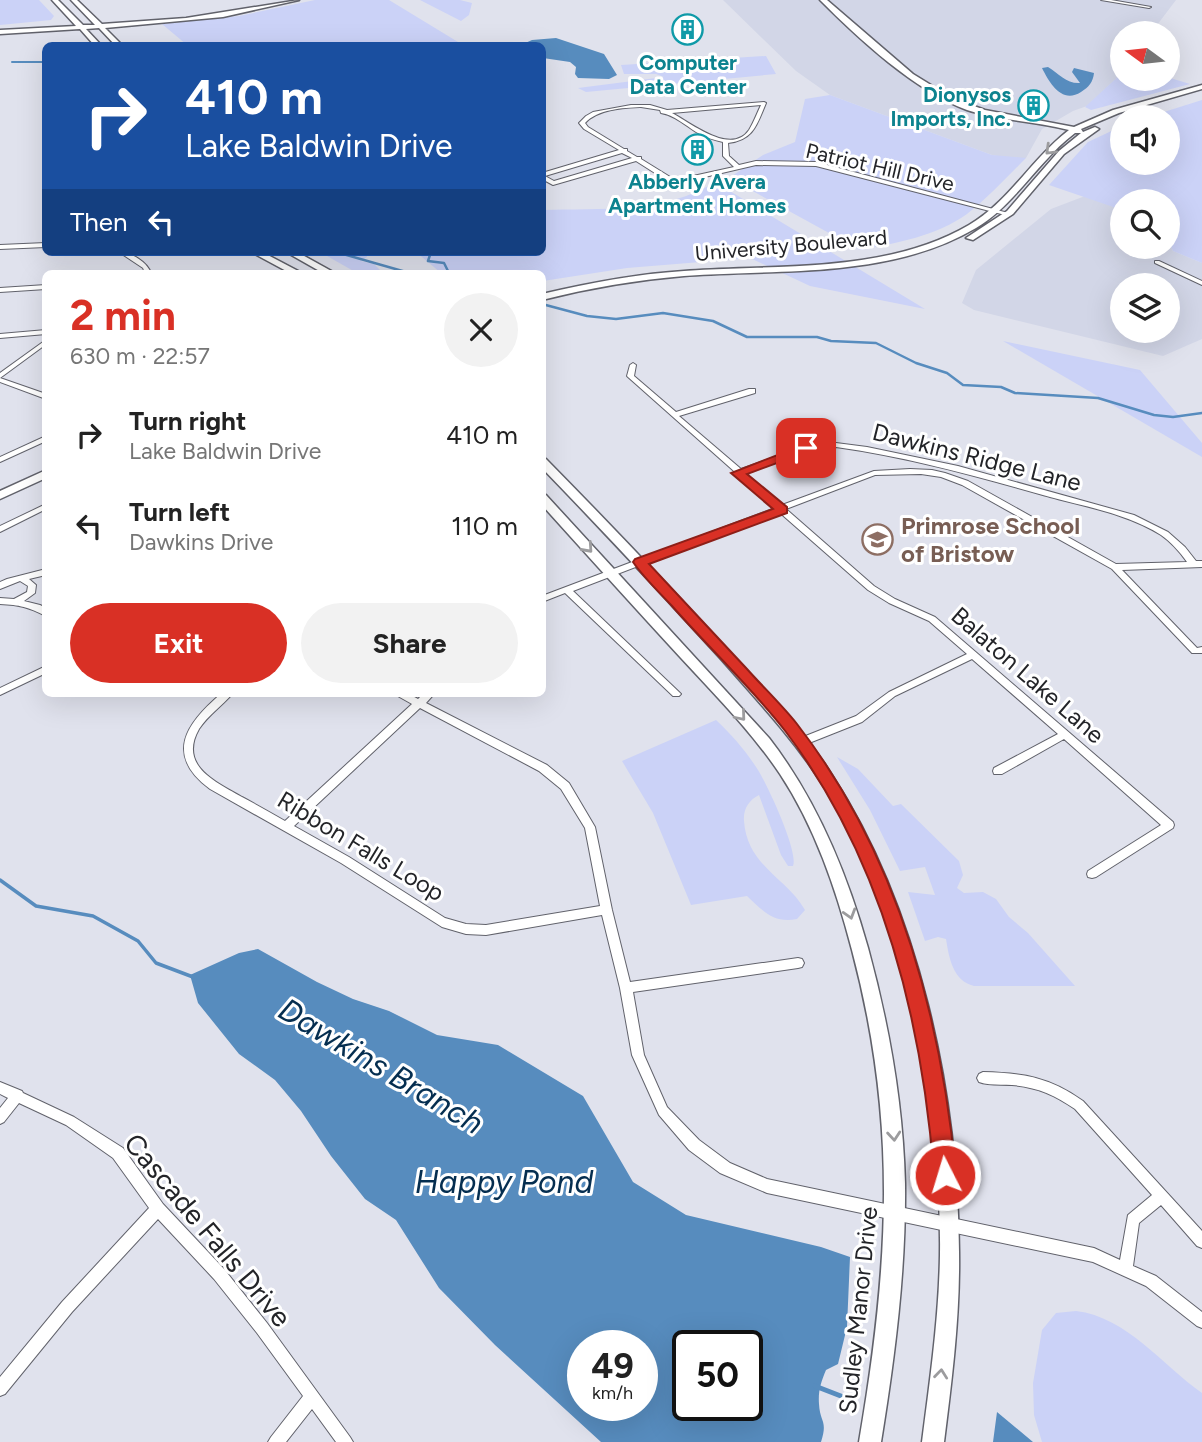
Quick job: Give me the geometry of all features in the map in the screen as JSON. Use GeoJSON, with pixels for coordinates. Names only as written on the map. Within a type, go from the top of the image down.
{"type":"FeatureCollection","features":[{"type":"Feature","properties":{"kind":"main road"},"geometry":{"type":"LineString","coordinates":[[55,0],[95,42]]}},
{"type":"Feature","properties":{"kind":"main road"},"geometry":{"type":"LineString","coordinates":[[74,0],[116,42]]}},
{"type":"Feature","properties":{"kind":"main road"},"geometry":{"type":"LineString","coordinates":[[97,23],[226,11],[285,0]]}},
{"type":"Feature","properties":{"kind":"main road"},"geometry":{"type":"LineString","coordinates":[[0,30],[221,15],[296,0]]}},
{"type":"Feature","properties":{"kind":"main road"},"geometry":{"type":"LineString","coordinates":[[823,0],[876,46],[945,98],[992,114],[1085,133]]}},
{"type":"Feature","properties":{"kind":"main road","name":"University Boulevard"},"geometry":{"type":"LineString","coordinates":[[546,299],[587,286],[652,276],[827,265],[882,258],[922,248],[971,229],[995,210],[1048,150],[1074,129],[1142,104],[1202,87]]}},
{"type":"Feature","properties":{"kind":"main road"},"geometry":{"type":"LineString","coordinates":[[1165,105],[1202,93]]}},
{"type":"Feature","properties":{"kind":"main road","name":"University Boulevard"},"geometry":{"type":"LineString","coordinates":[[546,300],[560,302],[646,285],[826,273],[915,259],[956,245],[992,226],[1009,214],[1068,148],[1085,133],[1110,124]]}},
{"type":"Feature","properties":{"kind":"main road"},"geometry":{"type":"LineString","coordinates":[[263,256],[291,270]]}},
{"type":"Feature","properties":{"kind":"main road"},"geometry":{"type":"LineString","coordinates":[[298,256],[324,270]]}},
{"type":"Feature","properties":{"kind":"main road"},"geometry":{"type":"LineString","coordinates":[[546,465],[640,562],[791,727],[835,792],[875,874],[907,958],[925,1032],[941,1125],[949,1225],[943,1366],[933,1442]]}},
{"type":"Feature","properties":{"kind":"main road"},"geometry":{"type":"LineString","coordinates":[[1,495],[42,475]]}},
{"type":"Feature","properties":{"kind":"main road","name":"Sudley Manor Drive"},"geometry":{"type":"LineString","coordinates":[[546,501],[762,740],[785,771],[818,828],[840,882],[873,996],[892,1107],[897,1166],[892,1286],[870,1442]]}},
{"type":"Feature","properties":{"kind":"street"},"geometry":{"type":"LineString","coordinates":[[1103,0],[1149,7]]}},
{"type":"Feature","properties":{"kind":"street"},"geometry":{"type":"LineString","coordinates":[[663,112],[764,103],[748,135],[725,140],[705,136],[651,106],[605,110],[586,117],[583,126],[674,182]]}},
{"type":"Feature","properties":{"kind":"street"},"geometry":{"type":"LineString","coordinates":[[725,140],[726,156],[737,167]]}},
{"type":"Feature","properties":{"kind":"street"},"geometry":{"type":"LineString","coordinates":[[546,174],[625,150]]}},
{"type":"Feature","properties":{"kind":"street"},"geometry":{"type":"LineString","coordinates":[[546,178],[553,183],[639,158]]}},
{"type":"Feature","properties":{"kind":"street","name":"Patriot Hill Drive"},"geometry":{"type":"LineString","coordinates":[[662,185],[737,167],[774,162],[816,164],[1009,214]]}},
{"type":"Feature","properties":{"kind":"street"},"geometry":{"type":"LineString","coordinates":[[0,247],[42,245]]}},
{"type":"Feature","properties":{"kind":"street"},"geometry":{"type":"LineString","coordinates":[[128,256],[147,270]]}},
{"type":"Feature","properties":{"kind":"street"},"geometry":{"type":"LineString","coordinates":[[1157,262],[1202,284]]}},
{"type":"Feature","properties":{"kind":"street"},"geometry":{"type":"LineString","coordinates":[[0,290],[42,287]]}},
{"type":"Feature","properties":{"kind":"street"},"geometry":{"type":"LineString","coordinates":[[0,336],[42,332]]}},
{"type":"Feature","properties":{"kind":"street"},"geometry":{"type":"LineString","coordinates":[[42,345],[0,378],[42,395]]}},
{"type":"Feature","properties":{"kind":"street","name":"Balaton Lake Lane"},"geometry":{"type":"LineString","coordinates":[[633,365],[630,376],[871,588],[932,619],[1169,825],[1092,874]]}},
{"type":"Feature","properties":{"kind":"street"},"geometry":{"type":"LineString","coordinates":[[674,415],[752,391]]}},
{"type":"Feature","properties":{"kind":"street"},"geometry":{"type":"LineString","coordinates":[[0,460],[42,440]]}},
{"type":"Feature","properties":{"kind":"street","name":"Dawkins Ridge Lane"},"geometry":{"type":"LineString","coordinates":[[738,473],[815,446],[836,445],[867,449],[955,468],[1131,517],[1159,529],[1197,564]]}},
{"type":"Feature","properties":{"kind":"street"},"geometry":{"type":"LineString","coordinates":[[546,598],[782,510],[874,472],[934,471],[965,483],[1115,566],[1195,651],[1202,650]]}},
{"type":"Feature","properties":{"kind":"street"},"geometry":{"type":"LineString","coordinates":[[0,528],[42,508]]}},
{"type":"Feature","properties":{"kind":"street"},"geometry":{"type":"LineString","coordinates":[[1115,566],[1197,564]]}},
{"type":"Feature","properties":{"kind":"street"},"geometry":{"type":"LineString","coordinates":[[0,586],[42,573]]}},
{"type":"Feature","properties":{"kind":"street"},"geometry":{"type":"LineString","coordinates":[[0,576],[30,582],[41,610]]}},
{"type":"Feature","properties":{"kind":"street"},"geometry":{"type":"LineString","coordinates":[[6,603],[27,596],[42,577]]}},
{"type":"Feature","properties":{"kind":"street"},"geometry":{"type":"LineString","coordinates":[[567,590],[676,694]]}},
{"type":"Feature","properties":{"kind":"street"},"geometry":{"type":"LineString","coordinates":[[6,603],[41,610]]}},
{"type":"Feature","properties":{"kind":"street"},"geometry":{"type":"LineString","coordinates":[[801,742],[859,719],[892,694],[972,655]]}},
{"type":"Feature","properties":{"kind":"street"},"geometry":{"type":"LineString","coordinates":[[0,692],[42,671]]}},
{"type":"Feature","properties":{"kind":"street","name":"Ribbon Falls Loop"},"geometry":{"type":"LineString","coordinates":[[224,697],[196,723],[189,740],[191,759],[196,772],[214,786],[345,860],[442,922],[466,929],[486,930],[606,910]]}},
{"type":"Feature","properties":{"kind":"street"},"geometry":{"type":"LineString","coordinates":[[406,697],[543,768],[565,786],[590,827],[638,1055],[663,1111],[694,1145],[725,1168],[767,1186],[1094,1255],[1126,1268],[1160,1287],[1202,1321]]}},
{"type":"Feature","properties":{"kind":"street"},"geometry":{"type":"LineString","coordinates":[[286,827],[426,697]]}},
{"type":"Feature","properties":{"kind":"street"},"geometry":{"type":"LineString","coordinates":[[998,771],[1063,735]]}},
{"type":"Feature","properties":{"kind":"street"},"geometry":{"type":"LineString","coordinates":[[626,988],[798,963]]}},
{"type":"Feature","properties":{"kind":"street"},"geometry":{"type":"LineString","coordinates":[[983,1078],[1027,1079],[1044,1083],[1062,1092],[1079,1105],[1202,1241]]}},
{"type":"Feature","properties":{"kind":"street","name":"Cascade Falls Drive"},"geometry":{"type":"LineString","coordinates":[[0,1088],[69,1121],[118,1153],[158,1209],[219,1274],[262,1328],[345,1442]]}},
{"type":"Feature","properties":{"kind":"street"},"geometry":{"type":"LineString","coordinates":[[0,1118],[18,1095]]}},
{"type":"Feature","properties":{"kind":"street"},"geometry":{"type":"LineString","coordinates":[[1126,1268],[1133,1220],[1161,1196]]}},
{"type":"Feature","properties":{"kind":"street"},"geometry":{"type":"LineString","coordinates":[[0,1389],[67,1307],[158,1209]]}},
{"type":"Feature","properties":{"kind":"street"},"geometry":{"type":"LineString","coordinates":[[275,1442],[311,1398]]}},
{"type":"Feature","properties":{"kind":"shaded area"},"geometry":{"type":"Polygon","coordinates":[[[0,0],[39,0],[54,16],[51,20],[0,25],[0,0]]]}},
{"type":"Feature","properties":{"kind":"shaded area"},"geometry":{"type":"Polygon","coordinates":[[[315,0],[389,0],[458,42],[183,42],[162,24],[239,16],[315,0]]]}},
{"type":"Feature","properties":{"kind":"shaded area"},"geometry":{"type":"Polygon","coordinates":[[[420,0],[460,0],[472,3],[469,15],[461,21],[420,0]]]}},
{"type":"Feature","properties":{"kind":"shaded area"},"geometry":{"type":"Polygon","coordinates":[[[723,0],[1176,0],[1160,21],[1110,21],[1110,84],[1087,106],[1042,129],[1026,158],[1013,159],[992,155],[830,95],[796,71],[723,0]]]}},
{"type":"Feature","properties":{"kind":"shaded area"},"geometry":{"type":"Polygon","coordinates":[[[766,56],[776,74],[586,92],[578,88],[664,77],[656,74],[624,74],[621,65],[766,56]]]}},
{"type":"Feature","properties":{"kind":"shaded area"},"geometry":{"type":"Polygon","coordinates":[[[1110,84],[1110,91],[1163,91],[1091,110],[1085,107],[1110,84]]]}},
{"type":"Feature","properties":{"kind":"shaded area"},"geometry":{"type":"Polygon","coordinates":[[[830,95],[992,155],[1026,158],[982,201],[955,222],[916,238],[860,250],[729,178],[763,155],[795,142],[805,99],[830,95]]]}},
{"type":"Feature","properties":{"kind":"shaded area"},"geometry":{"type":"Polygon","coordinates":[[[1202,100],[1202,263],[1180,254],[1180,189],[1110,189],[1110,206],[1049,185],[1088,142],[1110,132],[1110,175],[1180,175],[1180,107],[1202,100]]]}},
{"type":"Feature","properties":{"kind":"shaded area"},"geometry":{"type":"Polygon","coordinates":[[[715,182],[925,309],[810,286],[750,258],[627,268],[546,281],[546,270],[437,270],[421,256],[546,256],[546,210],[632,207],[675,200],[715,182]]]}},
{"type":"Feature","properties":{"kind":"shaded area"},"geometry":{"type":"Polygon","coordinates":[[[1085,196],[1110,205],[1110,259],[1180,259],[1180,254],[1202,263],[1202,339],[1163,356],[974,310],[962,303],[976,270],[1051,209],[1085,196]]]}},
{"type":"Feature","properties":{"kind":"shaded area"},"geometry":{"type":"Polygon","coordinates":[[[327,256],[367,256],[361,261],[374,264],[380,270],[352,270],[327,256]]]}},
{"type":"Feature","properties":{"kind":"shaded area"},"geometry":{"type":"Polygon","coordinates":[[[1003,341],[1140,370],[1202,443],[1202,457],[1003,341]]]}},
{"type":"Feature","properties":{"kind":"shaded area"},"geometry":{"type":"Polygon","coordinates":[[[716,720],[753,763],[781,818],[794,858],[793,866],[788,866],[781,855],[759,795],[747,805],[744,821],[752,849],[805,910],[797,919],[775,918],[747,896],[691,905],[653,813],[622,761],[716,720]]]}},
{"type":"Feature","properties":{"kind":"shaded area"},"geometry":{"type":"Polygon","coordinates":[[[837,757],[858,769],[893,806],[901,804],[959,861],[963,875],[957,888],[964,893],[983,892],[996,899],[1009,917],[1028,933],[1075,986],[974,986],[961,979],[951,961],[946,939],[938,937],[925,941],[908,892],[935,895],[925,867],[900,871],[870,810],[837,757]]]}},
{"type":"Feature","properties":{"kind":"shaded area"},"geometry":{"type":"Polygon","coordinates":[[[1076,1311],[1112,1322],[1128,1332],[1202,1393],[1202,1442],[1042,1442],[1034,1415],[1033,1383],[1042,1330],[1056,1313],[1076,1311]]]}},
{"type":"Feature","properties":{"kind":"water"},"geometry":{"type":"Polygon","coordinates":[[[556,38],[604,54],[617,75],[609,79],[578,78],[575,74],[576,67],[570,62],[546,58],[546,42],[528,42],[556,38]]]}},
{"type":"Feature","properties":{"kind":"water"},"geometry":{"type":"Polygon","coordinates":[[[1048,67],[1075,83],[1080,83],[1072,72],[1074,68],[1094,73],[1090,84],[1084,90],[1068,96],[1057,90],[1049,80],[1042,68],[1048,67]]]}},
{"type":"Feature","properties":{"kind":"water","name":"Happy Pond"},"geometry":{"type":"Polygon","coordinates":[[[258,949],[317,982],[353,999],[389,1011],[437,1035],[498,1045],[583,1096],[633,1182],[686,1215],[821,1247],[850,1257],[847,1327],[838,1364],[826,1370],[819,1391],[824,1425],[821,1442],[601,1442],[578,1421],[658,1421],[658,1330],[567,1330],[567,1411],[495,1345],[439,1288],[396,1220],[365,1199],[275,1080],[239,1054],[198,1003],[190,975],[239,953],[258,949]]]}},
{"type":"Feature","properties":{"kind":"water"},"geometry":{"type":"Polygon","coordinates":[[[997,1412],[1033,1442],[993,1442],[997,1412]]]}},
{"type":"Feature","properties":{"kind":"waterway"},"geometry":{"type":"LineString","coordinates":[[12,62],[42,62]]}},
{"type":"Feature","properties":{"kind":"waterway"},"geometry":{"type":"LineString","coordinates":[[350,256],[399,270]]}},
{"type":"Feature","properties":{"kind":"waterway"},"geometry":{"type":"LineString","coordinates":[[430,256],[428,261],[444,263],[448,270]]}},
{"type":"Feature","properties":{"kind":"waterway"},"geometry":{"type":"LineString","coordinates":[[546,305],[587,316],[616,319],[663,313],[713,321],[747,337],[817,337],[831,341],[876,343],[916,363],[947,373],[963,385],[1001,387],[1015,393],[1098,398],[1154,415],[1173,417],[1202,413]]}},
{"type":"Feature","properties":{"kind":"waterway","name":"Dawkins Branch"},"geometry":{"type":"LineString","coordinates":[[0,880],[36,906],[93,916],[138,941],[156,963],[193,977]]}},
{"type":"Feature","properties":{"kind":"waterway","name":"Dawkins Branch"},"geometry":{"type":"LineString","coordinates":[[815,1386],[846,1398]]}},
{"type":"Feature","properties":{"kind":"place","name":"Computer Data Center"},"geometry":{"type":"Point","coordinates":[688,30]}},
{"type":"Feature","properties":{"kind":"place","name":"Dionysos Imports, Inc."},"geometry":{"type":"Point","coordinates":[1034,106]}},
{"type":"Feature","properties":{"kind":"place","name":"Abberly Avera Apartment Homes"},"geometry":{"type":"Point","coordinates":[697,149]}},
{"type":"Feature","properties":{"kind":"place","name":"Primrose School of Bristow"},"geometry":{"type":"Point","coordinates":[878,539]}},
{"type":"Feature","properties":{"kind":"route"},"geometry":{"type":"LineString","coordinates":[[806,448],[738,473],[782,510],[640,562],[791,727],[835,792],[875,874],[907,958],[925,1032],[941,1125],[945,1175]]}}]}
